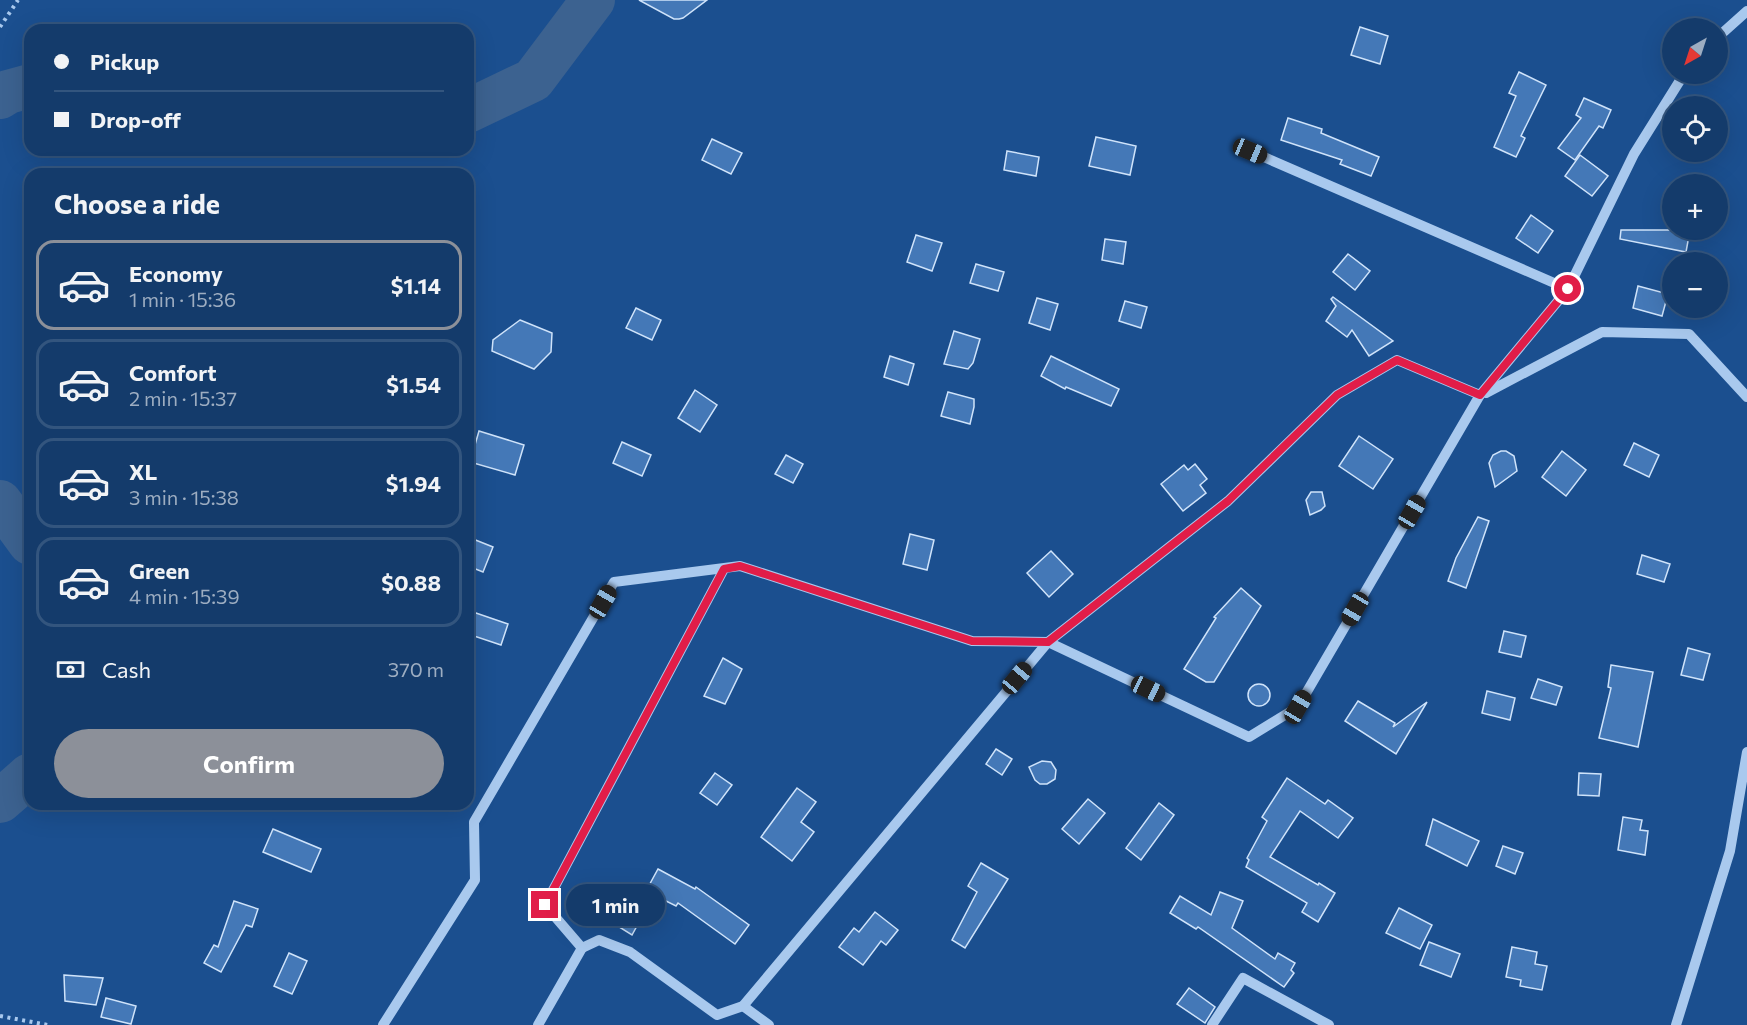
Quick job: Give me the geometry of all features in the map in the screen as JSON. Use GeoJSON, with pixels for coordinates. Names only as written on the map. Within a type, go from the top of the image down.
{"type":"FeatureCollection","features":[{"type":"Feature","properties":{"kind":"street"},"geometry":{"type":"LineString","coordinates":[[1728,28],[1747,11]]}},
{"type":"Feature","properties":{"kind":"street"},"geometry":{"type":"LineString","coordinates":[[383,1025],[475,880],[474,822],[614,582],[740,566],[972,641],[1048,642],[1249,737],[1298,707],[1480,395],[1568,289],[1634,154],[1678,84]]}},
{"type":"Feature","properties":{"kind":"street"},"geometry":{"type":"LineString","coordinates":[[1250,151],[1568,289]]}},
{"type":"Feature","properties":{"kind":"street"},"geometry":{"type":"LineString","coordinates":[[1480,395],[1602,332],[1689,334],[1747,397]]}},
{"type":"Feature","properties":{"kind":"street"},"geometry":{"type":"LineString","coordinates":[[538,1025],[582,948],[599,940],[630,952],[717,1015],[743,1006],[1048,642],[1228,501],[1337,395],[1397,360],[1480,395]]}},
{"type":"Feature","properties":{"kind":"street"},"geometry":{"type":"LineString","coordinates":[[582,948],[545,905],[724,569]]}},
{"type":"Feature","properties":{"kind":"street"},"geometry":{"type":"LineString","coordinates":[[1676,1025],[1730,851],[1747,752]]}},
{"type":"Feature","properties":{"kind":"street"},"geometry":{"type":"LineString","coordinates":[[1212,1025],[1243,978],[1329,1025]]}},
{"type":"Feature","properties":{"kind":"street"},"geometry":{"type":"LineString","coordinates":[[743,1006],[769,1025]]}},
{"type":"Feature","properties":{"kind":"path"},"geometry":{"type":"LineString","coordinates":[[0,27],[18,0]]}},
{"type":"Feature","properties":{"kind":"path"},"geometry":{"type":"LineString","coordinates":[[0,1016],[48,1025]]}},
{"type":"Feature","properties":{"kind":"building"},"geometry":{"type":"Polygon","coordinates":[[[639,0],[707,0],[683,18],[674,19],[639,0]]]}},
{"type":"Feature","properties":{"kind":"building"},"geometry":{"type":"Polygon","coordinates":[[[1360,27],[1388,36],[1380,64],[1351,55],[1360,27]]]}},
{"type":"Feature","properties":{"kind":"building"},"geometry":{"type":"Polygon","coordinates":[[[1519,72],[1546,85],[1521,136],[1525,138],[1516,157],[1494,147],[1516,96],[1509,93],[1519,72]]]}},
{"type":"Feature","properties":{"kind":"building"},"geometry":{"type":"Polygon","coordinates":[[[1584,98],[1611,110],[1603,128],[1599,126],[1575,160],[1558,148],[1581,118],[1576,115],[1584,98]]]}},
{"type":"Feature","properties":{"kind":"building"},"geometry":{"type":"Polygon","coordinates":[[[1288,118],[1322,129],[1321,133],[1379,157],[1371,176],[1340,164],[1342,160],[1281,140],[1288,118]]]}},
{"type":"Feature","properties":{"kind":"building"},"geometry":{"type":"Polygon","coordinates":[[[1096,137],[1136,146],[1130,175],[1089,166],[1096,137]]]}},
{"type":"Feature","properties":{"kind":"building"},"geometry":{"type":"Polygon","coordinates":[[[712,139],[742,153],[731,174],[702,160],[712,139]]]}},
{"type":"Feature","properties":{"kind":"building"},"geometry":{"type":"Polygon","coordinates":[[[1007,151],[1039,157],[1036,176],[1004,170],[1007,151]]]}},
{"type":"Feature","properties":{"kind":"building"},"geometry":{"type":"Polygon","coordinates":[[[1580,155],[1608,176],[1592,196],[1565,176],[1580,155]]]}},
{"type":"Feature","properties":{"kind":"building"},"geometry":{"type":"Polygon","coordinates":[[[1531,215],[1553,231],[1538,253],[1516,238],[1531,215]]]}},
{"type":"Feature","properties":{"kind":"building"},"geometry":{"type":"Polygon","coordinates":[[[1621,230],[1662,230],[1662,240],[1688,240],[1686,252],[1620,239],[1621,230]]]}},
{"type":"Feature","properties":{"kind":"building"},"geometry":{"type":"Polygon","coordinates":[[[916,235],[942,243],[932,271],[907,262],[916,235]]]}},
{"type":"Feature","properties":{"kind":"building"},"geometry":{"type":"Polygon","coordinates":[[[1105,239],[1126,242],[1123,264],[1102,260],[1105,239]]]}},
{"type":"Feature","properties":{"kind":"building"},"geometry":{"type":"Polygon","coordinates":[[[1348,254],[1370,271],[1355,290],[1333,272],[1348,254]]]}},
{"type":"Feature","properties":{"kind":"building"},"geometry":{"type":"Polygon","coordinates":[[[976,264],[1004,272],[998,291],[970,283],[976,264]]]}},
{"type":"Feature","properties":{"kind":"building"},"geometry":{"type":"Polygon","coordinates":[[[1638,286],[1662,292],[1662,316],[1633,308],[1638,286]]]}},
{"type":"Feature","properties":{"kind":"building"},"geometry":{"type":"Polygon","coordinates":[[[1333,297],[1393,341],[1369,356],[1352,330],[1347,337],[1326,321],[1336,306],[1331,299],[1333,297]]]}},
{"type":"Feature","properties":{"kind":"building"},"geometry":{"type":"Polygon","coordinates":[[[1037,298],[1058,304],[1050,330],[1029,323],[1037,298]]]}},
{"type":"Feature","properties":{"kind":"building"},"geometry":{"type":"Polygon","coordinates":[[[1125,301],[1147,307],[1141,328],[1119,321],[1125,301]]]}},
{"type":"Feature","properties":{"kind":"building"},"geometry":{"type":"Polygon","coordinates":[[[636,308],[661,320],[652,340],[626,328],[636,308]]]}},
{"type":"Feature","properties":{"kind":"building"},"geometry":{"type":"Polygon","coordinates":[[[520,320],[552,333],[551,352],[534,369],[492,351],[493,340],[520,320]]]}},
{"type":"Feature","properties":{"kind":"building"},"geometry":{"type":"Polygon","coordinates":[[[954,331],[980,339],[973,363],[968,369],[944,364],[954,331]]]}},
{"type":"Feature","properties":{"kind":"building"},"geometry":{"type":"Polygon","coordinates":[[[890,356],[914,364],[908,385],[884,377],[890,356]]]}},
{"type":"Feature","properties":{"kind":"building"},"geometry":{"type":"Polygon","coordinates":[[[1051,356],[1119,389],[1111,406],[1066,387],[1065,389],[1041,376],[1051,356]]]}},
{"type":"Feature","properties":{"kind":"building"},"geometry":{"type":"Polygon","coordinates":[[[695,390],[717,405],[700,432],[678,418],[695,390]]]}},
{"type":"Feature","properties":{"kind":"building"},"geometry":{"type":"Polygon","coordinates":[[[948,392],[974,399],[970,424],[941,416],[948,392]]]}},
{"type":"Feature","properties":{"kind":"building"},"geometry":{"type":"Polygon","coordinates":[[[479,431],[524,445],[515,475],[474,463],[474,448],[479,431]]]}},
{"type":"Feature","properties":{"kind":"building"},"geometry":{"type":"Polygon","coordinates":[[[1359,436],[1393,459],[1373,489],[1339,466],[1359,436]]]}},
{"type":"Feature","properties":{"kind":"building"},"geometry":{"type":"Polygon","coordinates":[[[622,442],[651,455],[642,476],[613,463],[622,442]]]}},
{"type":"Feature","properties":{"kind":"building"},"geometry":{"type":"Polygon","coordinates":[[[1634,443],[1659,455],[1649,477],[1624,465],[1634,443]]]}},
{"type":"Feature","properties":{"kind":"building"},"geometry":{"type":"Polygon","coordinates":[[[1501,451],[1514,456],[1517,471],[1495,487],[1489,463],[1493,455],[1501,451]]]}},
{"type":"Feature","properties":{"kind":"building"},"geometry":{"type":"Polygon","coordinates":[[[1562,451],[1586,470],[1566,496],[1542,477],[1562,451]]]}},
{"type":"Feature","properties":{"kind":"building"},"geometry":{"type":"Polygon","coordinates":[[[786,455],[803,464],[793,483],[775,474],[786,455]]]}},
{"type":"Feature","properties":{"kind":"building"},"geometry":{"type":"Polygon","coordinates":[[[1195,464],[1207,479],[1200,485],[1206,493],[1183,511],[1161,484],[1184,465],[1188,470],[1195,464]]]}},
{"type":"Feature","properties":{"kind":"building"},"geometry":{"type":"Polygon","coordinates":[[[1311,492],[1322,492],[1325,506],[1310,515],[1306,500],[1311,492]]]}},
{"type":"Feature","properties":{"kind":"building"},"geometry":{"type":"Polygon","coordinates":[[[1478,517],[1489,521],[1466,588],[1448,581],[1456,558],[1478,517]]]}},
{"type":"Feature","properties":{"kind":"building"},"geometry":{"type":"Polygon","coordinates":[[[910,534],[934,540],[927,570],[903,564],[910,534]]]}},
{"type":"Feature","properties":{"kind":"building"},"geometry":{"type":"Polygon","coordinates":[[[474,539],[493,547],[483,572],[474,568],[474,539]]]}},
{"type":"Feature","properties":{"kind":"building"},"geometry":{"type":"Polygon","coordinates":[[[1051,551],[1073,574],[1049,597],[1027,573],[1051,551]]]}},
{"type":"Feature","properties":{"kind":"building"},"geometry":{"type":"Polygon","coordinates":[[[1642,555],[1670,564],[1664,582],[1637,574],[1642,555]]]}},
{"type":"Feature","properties":{"kind":"building"},"geometry":{"type":"Polygon","coordinates":[[[1241,588],[1261,606],[1214,682],[1206,682],[1184,669],[1216,618],[1214,617],[1241,588]]]}},
{"type":"Feature","properties":{"kind":"building"},"geometry":{"type":"Polygon","coordinates":[[[474,612],[508,624],[501,645],[474,636],[474,612]]]}},
{"type":"Feature","properties":{"kind":"building"},"geometry":{"type":"Polygon","coordinates":[[[1504,631],[1526,636],[1521,657],[1499,652],[1504,631]]]}},
{"type":"Feature","properties":{"kind":"building"},"geometry":{"type":"Polygon","coordinates":[[[1688,648],[1710,654],[1703,680],[1681,675],[1688,648]]]}},
{"type":"Feature","properties":{"kind":"building"},"geometry":{"type":"Polygon","coordinates":[[[723,658],[742,669],[725,704],[704,696],[723,658]]]}},
{"type":"Feature","properties":{"kind":"building"},"geometry":{"type":"Polygon","coordinates":[[[1611,665],[1653,672],[1638,747],[1599,738],[1611,688],[1608,687],[1611,665]]]}},
{"type":"Feature","properties":{"kind":"building"},"geometry":{"type":"Polygon","coordinates":[[[1538,679],[1562,687],[1556,705],[1531,698],[1538,679]]]}},
{"type":"Feature","properties":{"kind":"building"},"geometry":{"type":"Polygon","coordinates":[[[1259,684],[1269,691],[1270,695],[1263,705],[1259,706],[1249,699],[1248,695],[1255,685],[1259,684]]]}},
{"type":"Feature","properties":{"kind":"building"},"geometry":{"type":"Polygon","coordinates":[[[1487,691],[1515,698],[1510,720],[1482,713],[1487,691]]]}},
{"type":"Feature","properties":{"kind":"building"},"geometry":{"type":"Polygon","coordinates":[[[1358,701],[1395,723],[1393,727],[1427,702],[1396,754],[1345,721],[1358,701]]]}},
{"type":"Feature","properties":{"kind":"building"},"geometry":{"type":"Polygon","coordinates":[[[996,749],[1012,759],[1002,775],[986,764],[996,749]]]}},
{"type":"Feature","properties":{"kind":"building"},"geometry":{"type":"Polygon","coordinates":[[[1042,761],[1051,762],[1056,770],[1055,779],[1047,784],[1040,784],[1035,780],[1029,767],[1042,761]]]}},
{"type":"Feature","properties":{"kind":"building"},"geometry":{"type":"Polygon","coordinates":[[[715,773],[732,785],[717,805],[700,793],[715,773]]]}},
{"type":"Feature","properties":{"kind":"building"},"geometry":{"type":"Polygon","coordinates":[[[1579,773],[1601,774],[1599,796],[1578,795],[1579,773]]]}},
{"type":"Feature","properties":{"kind":"building"},"geometry":{"type":"Polygon","coordinates":[[[1287,778],[1325,804],[1328,800],[1353,818],[1338,838],[1300,811],[1270,857],[1335,893],[1318,922],[1302,912],[1307,903],[1246,867],[1249,860],[1247,858],[1267,821],[1262,817],[1287,778]]]}},
{"type":"Feature","properties":{"kind":"building"},"geometry":{"type":"Polygon","coordinates":[[[797,788],[816,802],[801,822],[814,832],[792,861],[761,837],[797,788]]]}},
{"type":"Feature","properties":{"kind":"building"},"geometry":{"type":"Polygon","coordinates":[[[1088,799],[1105,813],[1079,844],[1062,829],[1088,799]]]}},
{"type":"Feature","properties":{"kind":"building"},"geometry":{"type":"Polygon","coordinates":[[[1159,803],[1174,815],[1141,860],[1126,848],[1159,803]]]}},
{"type":"Feature","properties":{"kind":"building"},"geometry":{"type":"Polygon","coordinates":[[[1623,817],[1642,820],[1640,830],[1648,831],[1645,855],[1618,850],[1623,817]]]}},
{"type":"Feature","properties":{"kind":"building"},"geometry":{"type":"Polygon","coordinates":[[[1433,819],[1479,841],[1467,866],[1426,845],[1433,819]]]}},
{"type":"Feature","properties":{"kind":"building"},"geometry":{"type":"Polygon","coordinates":[[[273,829],[321,849],[311,872],[263,852],[273,829]]]}},
{"type":"Feature","properties":{"kind":"building"},"geometry":{"type":"Polygon","coordinates":[[[1503,846],[1523,853],[1515,874],[1496,866],[1503,846]]]}},
{"type":"Feature","properties":{"kind":"building"},"geometry":{"type":"Polygon","coordinates":[[[981,863],[1008,879],[965,948],[952,940],[977,892],[968,886],[981,863]]]}},
{"type":"Feature","properties":{"kind":"building"},"geometry":{"type":"Polygon","coordinates":[[[658,869],[695,889],[696,887],[749,925],[735,944],[678,903],[676,906],[646,891],[658,869]]]}},
{"type":"Feature","properties":{"kind":"building"},"geometry":{"type":"Polygon","coordinates":[[[1220,892],[1243,901],[1232,928],[1275,959],[1278,953],[1295,963],[1291,970],[1294,973],[1284,987],[1198,927],[1196,929],[1170,913],[1180,896],[1211,915],[1220,892]]]}},
{"type":"Feature","properties":{"kind":"building"},"geometry":{"type":"Polygon","coordinates":[[[620,899],[644,913],[632,935],[608,920],[620,899]]]}},
{"type":"Feature","properties":{"kind":"building"},"geometry":{"type":"Polygon","coordinates":[[[234,901],[258,909],[252,927],[246,925],[221,972],[204,963],[214,945],[218,947],[234,901]]]}},
{"type":"Feature","properties":{"kind":"building"},"geometry":{"type":"Polygon","coordinates":[[[1399,908],[1432,925],[1420,949],[1386,933],[1399,908]]]}},
{"type":"Feature","properties":{"kind":"building"},"geometry":{"type":"Polygon","coordinates":[[[875,912],[898,930],[886,945],[881,941],[863,965],[839,947],[854,928],[859,932],[875,912]]]}},
{"type":"Feature","properties":{"kind":"building"},"geometry":{"type":"Polygon","coordinates":[[[1429,942],[1460,954],[1451,977],[1420,965],[1429,942]]]}},
{"type":"Feature","properties":{"kind":"building"},"geometry":{"type":"Polygon","coordinates":[[[1512,947],[1537,952],[1535,964],[1547,966],[1542,990],[1520,986],[1521,980],[1506,977],[1512,947]]]}},
{"type":"Feature","properties":{"kind":"building"},"geometry":{"type":"Polygon","coordinates":[[[289,953],[307,961],[292,994],[274,986],[289,953]]]}},
{"type":"Feature","properties":{"kind":"building"},"geometry":{"type":"Polygon","coordinates":[[[64,975],[103,978],[96,1005],[65,1001],[64,975]]]}},
{"type":"Feature","properties":{"kind":"building"},"geometry":{"type":"Polygon","coordinates":[[[1189,988],[1215,1007],[1205,1023],[1177,1004],[1189,988]]]}},
{"type":"Feature","properties":{"kind":"building"},"geometry":{"type":"Polygon","coordinates":[[[106,998],[136,1006],[131,1024],[101,1017],[106,998]]]}},
{"type":"Feature","properties":{"kind":"waterway"},"geometry":{"type":"LineString","coordinates":[[474,108],[533,80],[593,0]]}},
{"type":"Feature","properties":{"kind":"waterway"},"geometry":{"type":"LineString","coordinates":[[0,97],[24,88]]}},
{"type":"Feature","properties":{"kind":"waterway"},"geometry":{"type":"LineString","coordinates":[[0,502],[24,535]]}},
{"type":"Feature","properties":{"kind":"waterway"},"geometry":{"type":"LineString","coordinates":[[0,801],[24,780]]}},
{"type":"Feature","properties":{"kind":"route"},"geometry":{"type":"LineString","coordinates":[[545,905],[724,569],[740,566],[972,641],[1048,642],[1228,501],[1337,395],[1397,360],[1480,395],[1568,289]]}}]}
